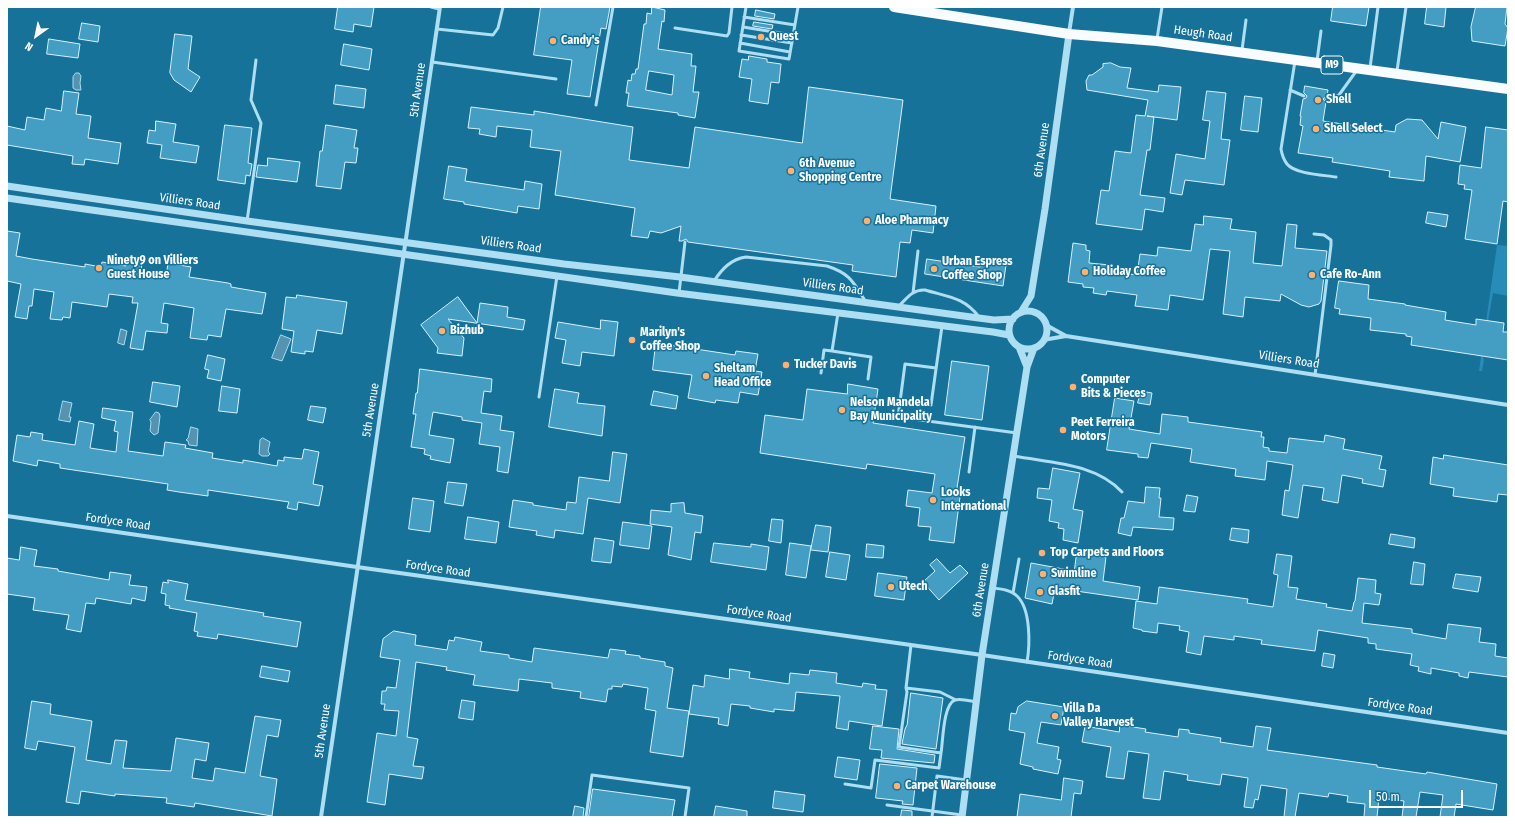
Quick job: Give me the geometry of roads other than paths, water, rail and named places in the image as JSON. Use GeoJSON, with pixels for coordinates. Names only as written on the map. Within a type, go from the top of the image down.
{"type":"FeatureCollection","features":[{"type":"Feature","properties":{"kind":"main road","name":"Heugh Road"},"geometry":{"type":"LineString","coordinates":[[894,7],[919,9],[1069,34],[1157,41],[1508,89]]}},
{"type":"Feature","properties":{"kind":"street","name":"6th Avenue"},"geometry":{"type":"LineString","coordinates":[[1013,319],[1018,313],[1021,312],[1031,296],[1045,209],[1073,7]]}},
{"type":"Feature","properties":{"kind":"street","name":"5th Avenue"},"geometry":{"type":"LineString","coordinates":[[321,817],[440,8]]}},
{"type":"Feature","properties":{"kind":"street","name":"Villiers Road"},"geometry":{"type":"LineString","coordinates":[[7,186],[246,221],[564,264],[680,277],[994,320],[1013,319]]}},
{"type":"Feature","properties":{"kind":"street"},"geometry":{"type":"LineString","coordinates":[[75,208],[76,196]]}},
{"type":"Feature","properties":{"kind":"street","name":"Villiers Road"},"geometry":{"type":"LineString","coordinates":[[7,198],[679,293],[1009,335]]}},
{"type":"Feature","properties":{"kind":"street"},"geometry":{"type":"LineString","coordinates":[[242,232],[246,221]]}},
{"type":"Feature","properties":{"kind":"street","name":"6th Avenue"},"geometry":{"type":"LineString","coordinates":[[1031,296],[1036,313],[1044,320],[1046,325]]}},
{"type":"Feature","properties":{"kind":"street"},"geometry":{"type":"LineString","coordinates":[[1021,312],[1031,311],[1036,313]]}},
{"type":"Feature","properties":{"kind":"street"},"geometry":{"type":"LineString","coordinates":[[1009,335],[1008,329],[1013,319]]}},
{"type":"Feature","properties":{"kind":"street","name":"Villiers Road"},"geometry":{"type":"LineString","coordinates":[[1046,325],[1066,336]]}},
{"type":"Feature","properties":{"kind":"street"},"geometry":{"type":"LineString","coordinates":[[1019,347],[1024,349],[1037,347],[1044,340],[1047,331],[1046,325]]}},
{"type":"Feature","properties":{"kind":"street","name":"6th Avenue"},"geometry":{"type":"LineString","coordinates":[[1009,335],[1019,347],[1027,368]]}},
{"type":"Feature","properties":{"kind":"street","name":"Villiers Road"},"geometry":{"type":"LineString","coordinates":[[1044,340],[1066,336],[1508,405]]}},
{"type":"Feature","properties":{"kind":"street","name":"6th Avenue"},"geometry":{"type":"LineString","coordinates":[[962,816],[982,655],[1027,368],[1034,348]]}},
{"type":"Feature","properties":{"kind":"street","name":"Fordyce Road"},"geometry":{"type":"LineString","coordinates":[[7,516],[982,655],[1508,733]]}},
{"type":"Feature","properties":{"kind":"lane"},"geometry":{"type":"LineString","coordinates":[[431,7],[440,8]]}},
{"type":"Feature","properties":{"kind":"lane"},"geometry":{"type":"LineString","coordinates":[[436,29],[494,35],[498,28],[503,7]]}},
{"type":"Feature","properties":{"kind":"lane"},"geometry":{"type":"LineString","coordinates":[[596,105],[613,7]]}},
{"type":"Feature","properties":{"kind":"lane"},"geometry":{"type":"LineString","coordinates":[[675,28],[727,36],[729,33],[732,7]]}},
{"type":"Feature","properties":{"kind":"lane"},"geometry":{"type":"LineString","coordinates":[[746,7],[739,51],[789,59],[798,7]]}},
{"type":"Feature","properties":{"kind":"lane"},"geometry":{"type":"LineString","coordinates":[[1157,41],[1162,7]]}},
{"type":"Feature","properties":{"kind":"lane"},"geometry":{"type":"LineString","coordinates":[[1370,70],[1378,7]]}},
{"type":"Feature","properties":{"kind":"lane"},"geometry":{"type":"LineString","coordinates":[[1397,73],[1406,7]]}},
{"type":"Feature","properties":{"kind":"lane"},"geometry":{"type":"LineString","coordinates":[[744,17],[795,25]]}},
{"type":"Feature","properties":{"kind":"lane"},"geometry":{"type":"LineString","coordinates":[[1242,52],[1246,20]]}},
{"type":"Feature","properties":{"kind":"lane"},"geometry":{"type":"LineString","coordinates":[[743,27],[793,35]]}},
{"type":"Feature","properties":{"kind":"lane"},"geometry":{"type":"LineString","coordinates":[[1317,63],[1320,31]]}},
{"type":"Feature","properties":{"kind":"lane"},"geometry":{"type":"LineString","coordinates":[[741,35],[792,43]]}},
{"type":"Feature","properties":{"kind":"lane"},"geometry":{"type":"LineString","coordinates":[[740,43],[790,52]]}},
{"type":"Feature","properties":{"kind":"lane"},"geometry":{"type":"LineString","coordinates":[[246,221],[261,123],[251,100],[256,60]]}},
{"type":"Feature","properties":{"kind":"lane"},"geometry":{"type":"LineString","coordinates":[[1295,60],[1281,149],[1283,157],[1288,165],[1302,172],[1336,176]]}},
{"type":"Feature","properties":{"kind":"lane"},"geometry":{"type":"LineString","coordinates":[[432,62],[556,79]]}},
{"type":"Feature","properties":{"kind":"lane"},"geometry":{"type":"LineString","coordinates":[[1326,98],[1339,95],[1358,68]]}},
{"type":"Feature","properties":{"kind":"lane"},"geometry":{"type":"LineString","coordinates":[[1290,90],[1304,96]]}},
{"type":"Feature","properties":{"kind":"lane"},"geometry":{"type":"LineString","coordinates":[[1314,234],[1331,240],[1315,375]]}},
{"type":"Feature","properties":{"kind":"lane"},"geometry":{"type":"LineString","coordinates":[[679,293],[685,242]]}},
{"type":"Feature","properties":{"kind":"lane"},"geometry":{"type":"LineString","coordinates":[[913,293],[918,251]]}},
{"type":"Feature","properties":{"kind":"lane"},"geometry":{"type":"LineString","coordinates":[[713,282],[721,270],[730,263],[746,257],[827,266],[839,270],[847,275],[853,281],[867,303]]}},
{"type":"Feature","properties":{"kind":"lane"},"geometry":{"type":"LineString","coordinates":[[539,397],[557,276]]}},
{"type":"Feature","properties":{"kind":"lane"},"geometry":{"type":"LineString","coordinates":[[898,307],[913,293],[925,290],[963,301],[980,318]]}},
{"type":"Feature","properties":{"kind":"lane"},"geometry":{"type":"LineString","coordinates":[[832,351],[838,313]]}},
{"type":"Feature","properties":{"kind":"lane"},"geometry":{"type":"LineString","coordinates":[[931,405],[942,326]]}},
{"type":"Feature","properties":{"kind":"lane"},"geometry":{"type":"LineString","coordinates":[[821,373],[824,350],[871,357],[868,378]]}},
{"type":"Feature","properties":{"kind":"lane"},"geometry":{"type":"LineString","coordinates":[[936,368],[905,364],[898,417],[1017,433]]}},
{"type":"Feature","properties":{"kind":"lane"},"geometry":{"type":"LineString","coordinates":[[969,472],[975,427]]}},
{"type":"Feature","properties":{"kind":"lane"},"geometry":{"type":"LineString","coordinates":[[1014,456],[1090,470],[1107,478],[1122,492]]}},
{"type":"Feature","properties":{"kind":"lane"},"geometry":{"type":"LineString","coordinates":[[1013,593],[1019,559]]}},
{"type":"Feature","properties":{"kind":"lane"},"geometry":{"type":"LineString","coordinates":[[993,588],[1013,593],[1022,603],[1028,621],[1028,662]]}},
{"type":"Feature","properties":{"kind":"lane"},"geometry":{"type":"LineString","coordinates":[[911,645],[906,688],[907,692],[899,747],[941,753]]}},
{"type":"Feature","properties":{"kind":"lane"},"geometry":{"type":"LineString","coordinates":[[906,688],[945,693],[956,700],[976,702]]}},
{"type":"Feature","properties":{"kind":"lane"},"geometry":{"type":"LineString","coordinates":[[845,784],[871,788],[875,760],[939,768],[947,708],[950,703],[956,700]]}},
{"type":"Feature","properties":{"kind":"lane"},"geometry":{"type":"LineString","coordinates":[[586,817],[592,775],[689,788],[685,817]]}},
{"type":"Feature","properties":{"kind":"lane"},"geometry":{"type":"LineString","coordinates":[[932,817],[937,776],[966,780]]}},
{"type":"Feature","properties":{"kind":"lane"},"geometry":{"type":"LineString","coordinates":[[887,805],[962,816]]}},
{"type":"Feature","properties":{"kind":"place","name":"Quest"},"geometry":{"type":"Point","coordinates":[761,37]}},
{"type":"Feature","properties":{"kind":"place","name":"Candy's"},"geometry":{"type":"Point","coordinates":[553,41]}},
{"type":"Feature","properties":{"kind":"place","name":"Shell"},"geometry":{"type":"Point","coordinates":[1318,100]}},
{"type":"Feature","properties":{"kind":"place","name":"Shell Select"},"geometry":{"type":"Point","coordinates":[1316,129]}},
{"type":"Feature","properties":{"kind":"place","name":"6th Avenue Shopping Centre"},"geometry":{"type":"Point","coordinates":[791,171]}},
{"type":"Feature","properties":{"kind":"place","name":"Aloe Pharmacy"},"geometry":{"type":"Point","coordinates":[867,221]}},
{"type":"Feature","properties":{"kind":"place","name":"Ninety9 on Villiers Guest House"},"geometry":{"type":"Point","coordinates":[99,268]}},
{"type":"Feature","properties":{"kind":"place","name":"Urban Espress Coffee Shop"},"geometry":{"type":"Point","coordinates":[934,269]}},
{"type":"Feature","properties":{"kind":"place","name":"Holiday Coffee"},"geometry":{"type":"Point","coordinates":[1085,272]}},
{"type":"Feature","properties":{"kind":"place","name":"Cafe Ro-Ann"},"geometry":{"type":"Point","coordinates":[1312,275]}},
{"type":"Feature","properties":{"kind":"place","name":"Bizhub"},"geometry":{"type":"Point","coordinates":[442,331]}},
{"type":"Feature","properties":{"kind":"place","name":"Marilyn's Coffee Shop"},"geometry":{"type":"Point","coordinates":[632,340]}},
{"type":"Feature","properties":{"kind":"place","name":"Tucker Davis"},"geometry":{"type":"Point","coordinates":[786,365]}},
{"type":"Feature","properties":{"kind":"place","name":"Sheltam Head Office"},"geometry":{"type":"Point","coordinates":[706,376]}},
{"type":"Feature","properties":{"kind":"place","name":"Computer Bits & Pieces"},"geometry":{"type":"Point","coordinates":[1073,387]}},
{"type":"Feature","properties":{"kind":"place","name":"Nelson Mandela Bay Municipality"},"geometry":{"type":"Point","coordinates":[842,410]}},
{"type":"Feature","properties":{"kind":"place","name":"Peet Ferreira Motors"},"geometry":{"type":"Point","coordinates":[1063,430]}},
{"type":"Feature","properties":{"kind":"place","name":"Looks International"},"geometry":{"type":"Point","coordinates":[933,500]}},
{"type":"Feature","properties":{"kind":"place","name":"Top Carpets and Floors"},"geometry":{"type":"Point","coordinates":[1042,553]}},
{"type":"Feature","properties":{"kind":"place","name":"Swimline"},"geometry":{"type":"Point","coordinates":[1043,574]}},
{"type":"Feature","properties":{"kind":"place","name":"Utech"},"geometry":{"type":"Point","coordinates":[891,587]}},
{"type":"Feature","properties":{"kind":"place","name":"Glasfit"},"geometry":{"type":"Point","coordinates":[1040,592]}},
{"type":"Feature","properties":{"kind":"place","name":"Villa Da Valley Harvest"},"geometry":{"type":"Point","coordinates":[1055,716]}},
{"type":"Feature","properties":{"kind":"place","name":"Carpet Warehouse"},"geometry":{"type":"Point","coordinates":[897,786]}}]}
